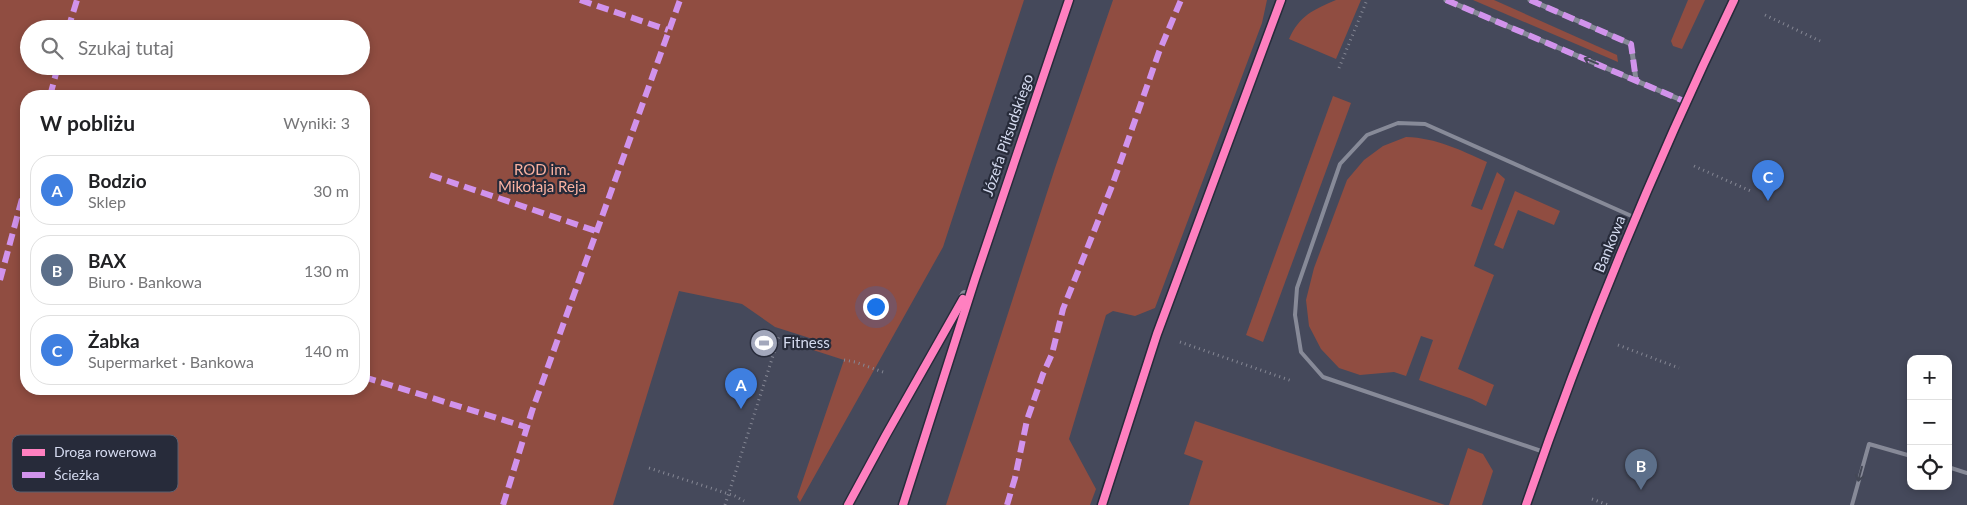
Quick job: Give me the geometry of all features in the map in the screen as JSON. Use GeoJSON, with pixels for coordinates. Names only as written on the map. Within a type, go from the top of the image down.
{"type":"FeatureCollection","features":[{"type":"Feature","properties":{"kind":"street","name":"Józefa Piłsudskiego"},"geometry":{"type":"LineString","coordinates":[[904,505],[975,279],[1069,0]]}},
{"type":"Feature","properties":{"kind":"street"},"geometry":{"type":"LineString","coordinates":[[1102,505],[1157,334],[1281,0]]}},
{"type":"Feature","properties":{"kind":"street"},"geometry":{"type":"LineString","coordinates":[[1446,0],[1686,102]]}},
{"type":"Feature","properties":{"kind":"street"},"geometry":{"type":"LineString","coordinates":[[1530,0],[1631,44],[1636,80]]}},
{"type":"Feature","properties":{"kind":"street","name":"Bankowa"},"geometry":{"type":"LineString","coordinates":[[1526,505],[1586,340],[1636,218],[1686,102],[1734,0]]}},
{"type":"Feature","properties":{"kind":"street","name":"Józefa Piłsudskiego"},"geometry":{"type":"LineString","coordinates":[[848,505],[975,279]]}},
{"type":"Feature","properties":{"kind":"lane"},"geometry":{"type":"LineString","coordinates":[[1544,452],[1323,377],[1301,352],[1295,315],[1297,288],[1340,164],[1367,135],[1398,123],[1425,124],[1636,218]]}},
{"type":"Feature","properties":{"kind":"lane"},"geometry":{"type":"LineString","coordinates":[[1852,505],[1869,444],[1907,455]]}},
{"type":"Feature","properties":{"kind":"lane"},"geometry":{"type":"LineString","coordinates":[[1952,469],[1967,473]]}},
{"type":"Feature","properties":{"kind":"path"},"geometry":{"type":"LineString","coordinates":[[1338,68],[1367,0]]}},
{"type":"Feature","properties":{"kind":"path"},"geometry":{"type":"LineString","coordinates":[[1765,15],[1820,41]]}},
{"type":"Feature","properties":{"kind":"path"},"geometry":{"type":"LineString","coordinates":[[1694,166],[1753,192]]}},
{"type":"Feature","properties":{"kind":"path"},"geometry":{"type":"LineString","coordinates":[[725,505],[780,334]]}},
{"type":"Feature","properties":{"kind":"path"},"geometry":{"type":"LineString","coordinates":[[1618,345],[1679,368]]}},
{"type":"Feature","properties":{"kind":"path"},"geometry":{"type":"LineString","coordinates":[[844,360],[883,372]]}},
{"type":"Feature","properties":{"kind":"path"},"geometry":{"type":"LineString","coordinates":[[649,468],[729,494],[744,502]]}},
{"type":"Feature","properties":{"kind":"path"},"geometry":{"type":"LineString","coordinates":[[1592,499],[1608,505]]}},
{"type":"Feature","properties":{"kind":"green space","name":"ROD im. Mikołaja Reja"},"geometry":{"type":"Polygon","coordinates":[[[0,0],[1024,0],[943,247],[800,502],[797,497],[844,360],[813,350],[816,340],[775,327],[742,304],[679,291],[613,505],[0,505],[0,0]]]}},
{"type":"Feature","properties":{"kind":"green space"},"geometry":{"type":"Polygon","coordinates":[[[1113,0],[1267,0],[1262,23],[1155,308],[1135,316],[1113,311],[1106,315],[1069,439],[1096,489],[1090,505],[946,505],[1055,168],[1113,0]]]}},
{"type":"Feature","properties":{"kind":"green space"},"geometry":{"type":"Polygon","coordinates":[[[1336,0],[1361,0],[1336,59],[1289,39],[1298,24],[1308,14],[1336,0]]]}},
{"type":"Feature","properties":{"kind":"green space"},"geometry":{"type":"Polygon","coordinates":[[[1473,0],[1494,0],[1617,55],[1618,62],[1473,0]]]}},
{"type":"Feature","properties":{"kind":"green space"},"geometry":{"type":"Polygon","coordinates":[[[1688,0],[1705,0],[1682,49],[1673,46],[1671,41],[1688,0]]]}},
{"type":"Feature","properties":{"kind":"green space"},"geometry":{"type":"Polygon","coordinates":[[[1333,96],[1351,103],[1263,342],[1246,335],[1333,96]]]}},
{"type":"Feature","properties":{"kind":"green space"},"geometry":{"type":"Polygon","coordinates":[[[1406,137],[1438,142],[1487,162],[1471,206],[1482,210],[1497,172],[1505,179],[1474,266],[1494,275],[1458,369],[1494,385],[1486,406],[1419,380],[1433,340],[1421,336],[1406,376],[1394,372],[1360,375],[1339,368],[1321,349],[1309,326],[1306,300],[1314,268],[1347,180],[1364,160],[1383,146],[1406,137]]]}},
{"type":"Feature","properties":{"kind":"green space"},"geometry":{"type":"Polygon","coordinates":[[[1515,191],[1560,211],[1554,225],[1518,210],[1503,249],[1494,245],[1515,191]]]}},
{"type":"Feature","properties":{"kind":"green space"},"geometry":{"type":"Polygon","coordinates":[[[1195,421],[1445,505],[1189,505],[1203,461],[1184,454],[1195,421]]]}},
{"type":"Feature","properties":{"kind":"green space"},"geometry":{"type":"Polygon","coordinates":[[[1468,448],[1483,454],[1493,471],[1482,505],[1449,505],[1468,448]]]}},
{"type":"Feature","properties":{"kind":"marked path"},"geometry":{"type":"LineString","coordinates":[[71,20],[77,0]]}},
{"type":"Feature","properties":{"kind":"marked path"},"geometry":{"type":"LineString","coordinates":[[580,0],[668,30]]}},
{"type":"Feature","properties":{"kind":"marked path"},"geometry":{"type":"LineString","coordinates":[[503,505],[532,411],[680,0]]}},
{"type":"Feature","properties":{"kind":"marked path"},"geometry":{"type":"LineString","coordinates":[[1007,505],[1015,478],[1027,420],[1052,354],[1063,309],[1112,186],[1159,52],[1181,0]]}},
{"type":"Feature","properties":{"kind":"marked path"},"geometry":{"type":"LineString","coordinates":[[1446,0],[1686,102]]}},
{"type":"Feature","properties":{"kind":"marked path"},"geometry":{"type":"LineString","coordinates":[[1530,0],[1631,44],[1636,80]]}},
{"type":"Feature","properties":{"kind":"marked path"},"geometry":{"type":"LineString","coordinates":[[52,90],[56,75]]}},
{"type":"Feature","properties":{"kind":"marked path"},"geometry":{"type":"LineString","coordinates":[[430,175],[596,231]]}},
{"type":"Feature","properties":{"kind":"marked path"},"geometry":{"type":"LineString","coordinates":[[0,280],[20,206]]}},
{"type":"Feature","properties":{"kind":"marked path"},"geometry":{"type":"LineString","coordinates":[[370,379],[526,427]]}},
{"type":"Feature","properties":{"kind":"cycle path"},"geometry":{"type":"LineString","coordinates":[[903,505],[975,279],[1069,0]]}},
{"type":"Feature","properties":{"kind":"cycle path"},"geometry":{"type":"LineString","coordinates":[[1102,505],[1157,334],[1281,0]]}},
{"type":"Feature","properties":{"kind":"cycle path"},"geometry":{"type":"LineString","coordinates":[[1526,505],[1572,377],[1622,249],[1676,124],[1734,0]]}},
{"type":"Feature","properties":{"kind":"cycle path"},"geometry":{"type":"LineString","coordinates":[[848,505],[963,299]]}},
{"type":"Feature","properties":{"kind":"place","name":"Żabka"},"geometry":{"type":"Point","coordinates":[1768,201]}},
{"type":"Feature","properties":{"kind":"place","name":"Fitness"},"geometry":{"type":"Point","coordinates":[764,343]}},
{"type":"Feature","properties":{"kind":"place","name":"Bodzio"},"geometry":{"type":"Point","coordinates":[741,409]}},
{"type":"Feature","properties":{"kind":"place","name":"BAX"},"geometry":{"type":"Point","coordinates":[1641,490]}}]}
